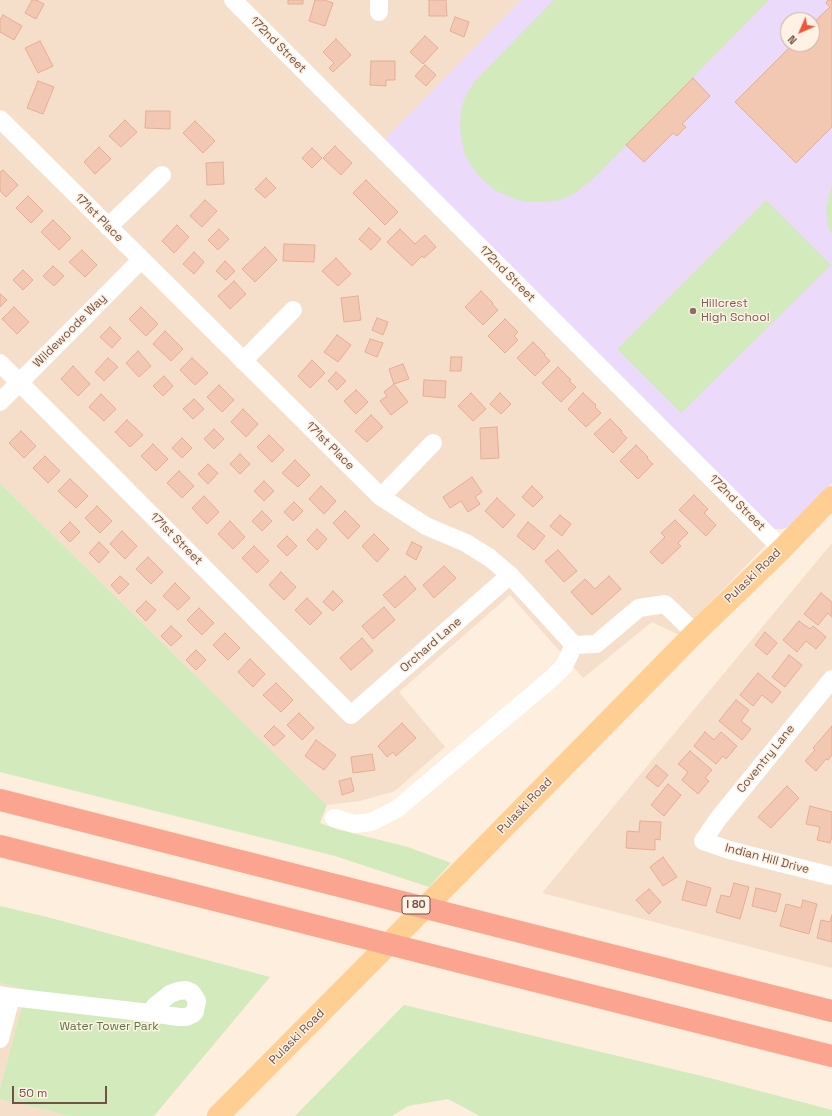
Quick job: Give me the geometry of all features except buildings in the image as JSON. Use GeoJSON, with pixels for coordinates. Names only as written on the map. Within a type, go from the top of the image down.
{"type":"FeatureCollection","features":[{"type":"Feature","properties":{"kind":"highway","name":"I 80"},"geometry":{"type":"LineString","coordinates":[[0,800],[832,1011]]}},
{"type":"Feature","properties":{"kind":"highway"},"geometry":{"type":"LineString","coordinates":[[0,846],[832,1056]]}},
{"type":"Feature","properties":{"kind":"main road","name":"Pulaski Road"},"geometry":{"type":"LineString","coordinates":[[218,1116],[695,633],[832,497]]}},
{"type":"Feature","properties":{"kind":"street","name":"172nd Street"},"geometry":{"type":"LineString","coordinates":[[233,0],[782,548]]}},
{"type":"Feature","properties":{"kind":"street","name":"171st Place"},"geometry":{"type":"LineString","coordinates":[[0,119],[381,497],[426,526],[466,543],[490,558],[510,575],[574,645]]}},
{"type":"Feature","properties":{"kind":"street"},"geometry":{"type":"LineString","coordinates":[[108,227],[162,175]]}},
{"type":"Feature","properties":{"kind":"street","name":"Wildewoode Way"},"geometry":{"type":"LineString","coordinates":[[0,402],[141,260]]}},
{"type":"Feature","properties":{"kind":"street"},"geometry":{"type":"LineString","coordinates":[[243,361],[293,310]]}},
{"type":"Feature","properties":{"kind":"street","name":"171st Street"},"geometry":{"type":"LineString","coordinates":[[0,363],[351,715]]}},
{"type":"Feature","properties":{"kind":"street"},"geometry":{"type":"LineString","coordinates":[[381,497],[432,443]]}},
{"type":"Feature","properties":{"kind":"street","name":"Orchard Lane"},"geometry":{"type":"LineString","coordinates":[[351,715],[510,575]]}},
{"type":"Feature","properties":{"kind":"street"},"geometry":{"type":"LineString","coordinates":[[334,818],[355,824],[371,822],[397,809],[552,678],[564,666],[574,645],[596,644],[639,608],[665,604],[695,633]]}},
{"type":"Feature","properties":{"kind":"street","name":"Coventry Lane"},"geometry":{"type":"LineString","coordinates":[[703,841],[718,819],[830,686]]}},
{"type":"Feature","properties":{"kind":"street","name":"Indian Hill Drive"},"geometry":{"type":"LineString","coordinates":[[703,841],[729,850],[832,876]]}},
{"type":"Feature","properties":{"kind":"street"},"geometry":{"type":"LineString","coordinates":[[0,1039],[5,996],[150,1012]]}},
{"type":"Feature","properties":{"kind":"shaded area"},"geometry":{"type":"Polygon","coordinates":[[[0,0],[521,0],[384,140],[767,544],[679,635],[652,622],[583,678],[510,595],[399,692],[445,747],[395,791],[360,801],[327,805],[0,483],[0,0]]]}},
{"type":"Feature","properties":{"kind":"shaded area","name":"Hillcrest High School"},"geometry":{"type":"Polygon","coordinates":[[[521,0],[832,0],[832,483],[791,526],[782,529],[773,529],[384,140],[521,0]]]}},
{"type":"Feature","properties":{"kind":"shaded area"},"geometry":{"type":"Polygon","coordinates":[[[832,543],[832,968],[542,893],[832,543]]]}},
{"type":"Feature","properties":{"kind":"shaded area"},"geometry":{"type":"Polygon","coordinates":[[[0,983],[26,990],[0,1088],[0,983]]]}},
{"type":"Feature","properties":{"kind":"shaded area"},"geometry":{"type":"Polygon","coordinates":[[[0,1099],[70,1116],[0,1116],[0,1099]]]}},
{"type":"Feature","properties":{"kind":"green space"},"geometry":{"type":"Polygon","coordinates":[[[554,0],[769,0],[592,180],[570,196],[560,200],[526,202],[514,199],[495,190],[475,171],[465,155],[460,129],[461,111],[464,100],[475,81],[554,0]]]}},
{"type":"Feature","properties":{"kind":"green space"},"geometry":{"type":"Polygon","coordinates":[[[832,184],[832,235],[828,225],[826,208],[832,184]]]}},
{"type":"Feature","properties":{"kind":"green space"},"geometry":{"type":"Polygon","coordinates":[[[766,200],[831,265],[681,413],[617,349],[766,200]]]}},
{"type":"Feature","properties":{"kind":"green space"},"geometry":{"type":"Polygon","coordinates":[[[0,483],[327,805],[320,823],[336,829],[408,847],[451,863],[429,887],[335,856],[0,772],[0,483]]]}},
{"type":"Feature","properties":{"kind":"green space","name":"Water Tower Park"},"geometry":{"type":"Polygon","coordinates":[[[0,906],[47,917],[270,977],[154,1116],[70,1116],[0,1099],[0,1088],[26,990],[0,983],[0,906]]]}},
{"type":"Feature","properties":{"kind":"green space"},"geometry":{"type":"Polygon","coordinates":[[[404,1005],[710,1078],[832,1110],[832,1116],[480,1116],[448,1099],[408,1106],[392,1116],[295,1116],[404,1005]]]}},
{"type":"Feature","properties":{"kind":"place","name":"Hillcrest High School"},"geometry":{"type":"Point","coordinates":[693,311]}}]}
